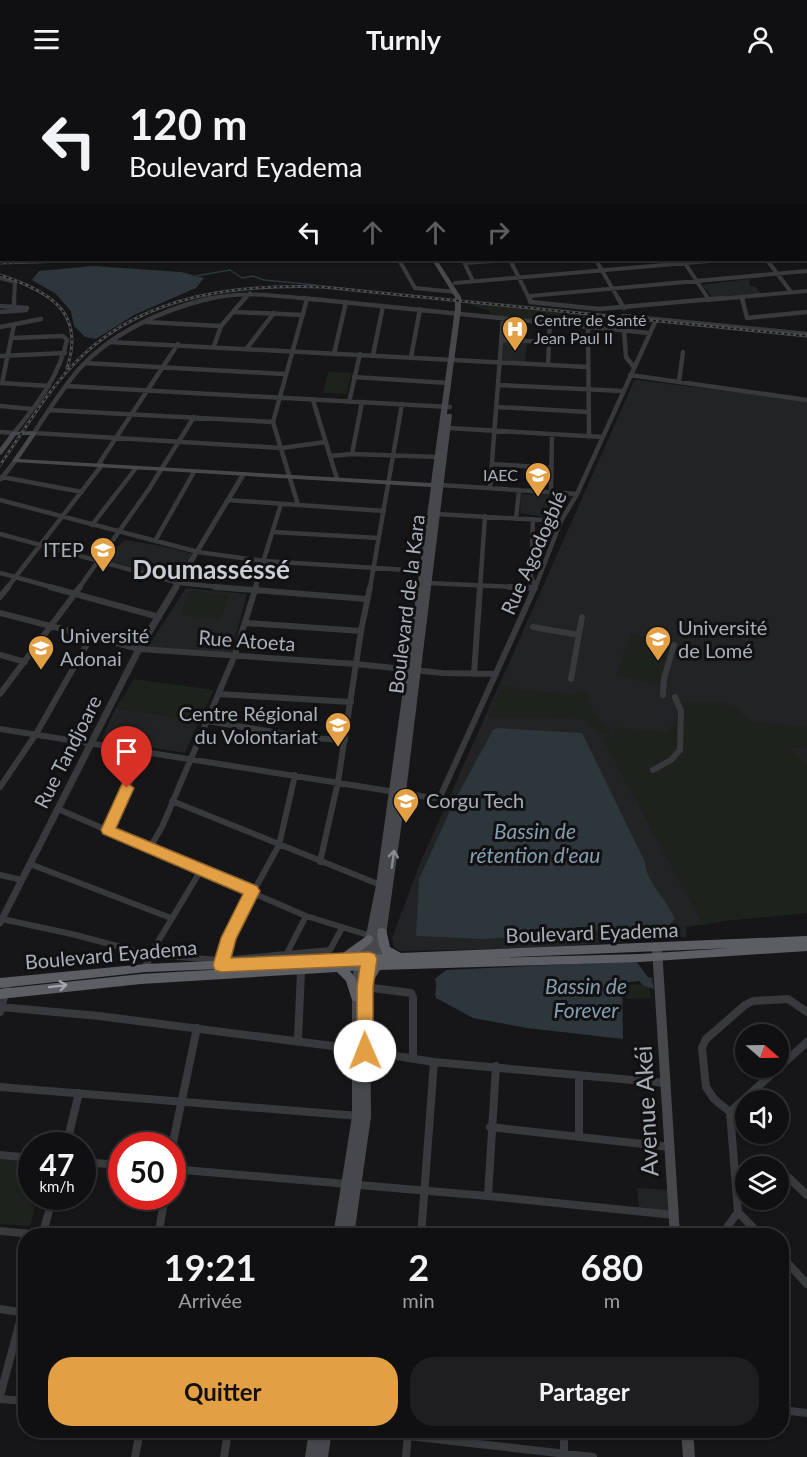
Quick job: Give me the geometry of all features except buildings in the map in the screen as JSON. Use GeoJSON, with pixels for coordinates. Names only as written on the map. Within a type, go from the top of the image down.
{"type":"FeatureCollection","features":[{"type":"Feature","properties":{"kind":"highway"},"geometry":{"type":"LineString","coordinates":[[341,964],[373,935],[394,956],[403,957]]}},
{"type":"Feature","properties":{"kind":"highway","name":"Boulevard Eyadema"},"geometry":{"type":"LineString","coordinates":[[370,962],[403,957],[657,952],[807,940]]}},
{"type":"Feature","properties":{"kind":"highway"},"geometry":{"type":"LineString","coordinates":[[3,988],[301,971],[370,962],[807,947]]}},
{"type":"Feature","properties":{"kind":"highway","name":"Boulevard Eyadema"},"geometry":{"type":"LineString","coordinates":[[3,988],[146,968],[221,962],[341,964]]}},
{"type":"Feature","properties":{"kind":"highway"},"geometry":{"type":"LineString","coordinates":[[341,964],[361,990],[370,962]]}},
{"type":"Feature","properties":{"kind":"main road"},"geometry":{"type":"LineString","coordinates":[[436,261],[459,297]]}},
{"type":"Feature","properties":{"kind":"main road","name":"Boulevard de la Kara"},"geometry":{"type":"LineString","coordinates":[[370,962],[413,670],[429,583],[438,514],[438,457],[456,359],[459,297],[456,283],[441,261]]}},
{"type":"Feature","properties":{"kind":"main road","name":"Boulevard de la Kara"},"geometry":{"type":"LineString","coordinates":[[413,670],[420,571],[448,428],[448,383],[456,359]]}},
{"type":"Feature","properties":{"kind":"main road"},"geometry":{"type":"LineString","coordinates":[[0,453],[14,433],[34,433]]}},
{"type":"Feature","properties":{"kind":"main road"},"geometry":{"type":"LineString","coordinates":[[15,461],[34,433]]}},
{"type":"Feature","properties":{"kind":"main road"},"geometry":{"type":"LineString","coordinates":[[15,461],[437,485]]}},
{"type":"Feature","properties":{"kind":"main road","name":"Boulevard de la Kara"},"geometry":{"type":"LineString","coordinates":[[370,962],[373,935],[389,887],[397,791]]}},
{"type":"Feature","properties":{"kind":"main road","name":"Avenue Akéi"},"geometry":{"type":"LineString","coordinates":[[657,952],[675,1228]]}},
{"type":"Feature","properties":{"kind":"main road"},"geometry":{"type":"LineString","coordinates":[[340,1228],[350,1185],[361,1117],[361,990],[370,962]]}},
{"type":"Feature","properties":{"kind":"main road"},"geometry":{"type":"LineString","coordinates":[[349,1228],[350,1185]]}},
{"type":"Feature","properties":{"kind":"main road"},"geometry":{"type":"LineString","coordinates":[[311,1457],[314,1438]]}},
{"type":"Feature","properties":{"kind":"main road"},"geometry":{"type":"LineString","coordinates":[[322,1457],[325,1438]]}},
{"type":"Feature","properties":{"kind":"main road"},"geometry":{"type":"LineString","coordinates":[[688,1438],[689,1457]]}},
{"type":"Feature","properties":{"kind":"street"},"geometry":{"type":"LineString","coordinates":[[400,261],[415,288],[459,297]]}},
{"type":"Feature","properties":{"kind":"street"},"geometry":{"type":"LineString","coordinates":[[464,261],[473,281]]}},
{"type":"Feature","properties":{"kind":"street"},"geometry":{"type":"LineString","coordinates":[[510,261],[530,296],[530,302],[599,309],[656,320],[807,334]]}},
{"type":"Feature","properties":{"kind":"street"},"geometry":{"type":"LineString","coordinates":[[597,261],[624,313]]}},
{"type":"Feature","properties":{"kind":"street"},"geometry":{"type":"LineString","coordinates":[[456,283],[683,261],[709,300]]}},
{"type":"Feature","properties":{"kind":"street"},"geometry":{"type":"LineString","coordinates":[[768,261],[791,292]]}},
{"type":"Feature","properties":{"kind":"street"},"geometry":{"type":"LineString","coordinates":[[530,296],[807,272]]}},
{"type":"Feature","properties":{"kind":"street"},"geometry":{"type":"LineString","coordinates":[[0,278],[15,282],[14,307]]}},
{"type":"Feature","properties":{"kind":"street"},"geometry":{"type":"LineString","coordinates":[[624,313],[709,300],[807,291]]}},
{"type":"Feature","properties":{"kind":"street"},"geometry":{"type":"LineString","coordinates":[[214,346],[221,326],[250,293]]}},
{"type":"Feature","properties":{"kind":"street"},"geometry":{"type":"LineString","coordinates":[[325,442],[282,448],[34,433],[84,363],[108,342],[144,322],[210,299],[250,293],[649,333]]}},
{"type":"Feature","properties":{"kind":"street"},"geometry":{"type":"LineString","coordinates":[[742,297],[747,318],[807,312]]}},
{"type":"Feature","properties":{"kind":"street"},"geometry":{"type":"LineString","coordinates":[[298,505],[273,422],[284,374],[307,299]]}},
{"type":"Feature","properties":{"kind":"street"},"geometry":{"type":"LineString","coordinates":[[334,354],[346,302]]}},
{"type":"Feature","properties":{"kind":"street"},"geometry":{"type":"LineString","coordinates":[[0,306],[27,308],[26,310],[0,312]]}},
{"type":"Feature","properties":{"kind":"street"},"geometry":{"type":"LineString","coordinates":[[373,355],[383,306]]}},
{"type":"Feature","properties":{"kind":"street"},"geometry":{"type":"LineString","coordinates":[[411,357],[420,309]]}},
{"type":"Feature","properties":{"kind":"street"},"geometry":{"type":"LineString","coordinates":[[235,312],[303,315]]}},
{"type":"Feature","properties":{"kind":"street"},"geometry":{"type":"LineString","coordinates":[[247,348],[274,313]]}},
{"type":"Feature","properties":{"kind":"street"},"geometry":{"type":"LineString","coordinates":[[616,329],[624,313]]}},
{"type":"Feature","properties":{"kind":"street"},"geometry":{"type":"LineString","coordinates":[[490,488],[503,318]]}},
{"type":"Feature","properties":{"kind":"street"},"geometry":{"type":"LineString","coordinates":[[0,327],[41,320]]}},
{"type":"Feature","properties":{"kind":"street","name":"Rue Agodogblé"},"geometry":{"type":"LineString","coordinates":[[397,791],[438,798],[496,674],[561,521],[577,494],[633,366],[656,320]]}},
{"type":"Feature","properties":{"kind":"street"},"geometry":{"type":"LineString","coordinates":[[144,322],[221,326]]}},
{"type":"Feature","properties":{"kind":"street"},"geometry":{"type":"LineString","coordinates":[[548,365],[550,322]]}},
{"type":"Feature","properties":{"kind":"street"},"geometry":{"type":"LineString","coordinates":[[14,325],[9,356],[1,383],[49,386]]}},
{"type":"Feature","properties":{"kind":"street"},"geometry":{"type":"LineString","coordinates":[[588,327],[589,436]]}},
{"type":"Feature","properties":{"kind":"street"},"geometry":{"type":"LineString","coordinates":[[624,330],[626,357],[633,366]]}},
{"type":"Feature","properties":{"kind":"street"},"geometry":{"type":"LineString","coordinates":[[0,432],[14,433],[49,386],[65,352],[67,338],[63,336],[12,338]]}},
{"type":"Feature","properties":{"kind":"street"},"geometry":{"type":"LineString","coordinates":[[502,340],[549,342]]}},
{"type":"Feature","properties":{"kind":"street"},"geometry":{"type":"LineString","coordinates":[[108,342],[588,367]]}},
{"type":"Feature","properties":{"kind":"street"},"geometry":{"type":"LineString","coordinates":[[0,597],[82,492],[178,344]]}},
{"type":"Feature","properties":{"kind":"street"},"geometry":{"type":"LineString","coordinates":[[0,356],[65,352]]}},
{"type":"Feature","properties":{"kind":"street"},"geometry":{"type":"LineString","coordinates":[[679,382],[683,352]]}},
{"type":"Feature","properties":{"kind":"street"},"geometry":{"type":"LineString","coordinates":[[349,402],[360,354]]}},
{"type":"Feature","properties":{"kind":"street"},"geometry":{"type":"LineString","coordinates":[[84,363],[284,374]]}},
{"type":"Feature","properties":{"kind":"street"},"geometry":{"type":"LineString","coordinates":[[630,375],[807,400]]}},
{"type":"Feature","properties":{"kind":"street"},"geometry":{"type":"LineString","coordinates":[[354,377],[448,383]]}},
{"type":"Feature","properties":{"kind":"street"},"geometry":{"type":"LineString","coordinates":[[499,385],[623,391]]}},
{"type":"Feature","properties":{"kind":"street"},"geometry":{"type":"LineString","coordinates":[[66,386],[448,407]]}},
{"type":"Feature","properties":{"kind":"street"},"geometry":{"type":"LineString","coordinates":[[313,400],[337,479]]}},
{"type":"Feature","properties":{"kind":"street"},"geometry":{"type":"LineString","coordinates":[[352,454],[362,402]]}},
{"type":"Feature","properties":{"kind":"street"},"geometry":{"type":"LineString","coordinates":[[320,862],[338,782],[366,598],[374,568],[402,404]]}},
{"type":"Feature","properties":{"kind":"street"},"geometry":{"type":"LineString","coordinates":[[0,406],[32,409]]}},
{"type":"Feature","properties":{"kind":"street"},"geometry":{"type":"LineString","coordinates":[[497,407],[588,412]]}},
{"type":"Feature","properties":{"kind":"street"},"geometry":{"type":"LineString","coordinates":[[49,410],[273,422]]}},
{"type":"Feature","properties":{"kind":"street"},"geometry":{"type":"LineString","coordinates":[[0,694],[75,594],[163,470],[194,417]]}},
{"type":"Feature","properties":{"kind":"street"},"geometry":{"type":"LineString","coordinates":[[448,428],[602,437]]}},
{"type":"Feature","properties":{"kind":"street"},"geometry":{"type":"LineString","coordinates":[[551,492],[552,434]]}},
{"type":"Feature","properties":{"kind":"street"},"geometry":{"type":"LineString","coordinates":[[330,456],[393,454],[438,457]]}},
{"type":"Feature","properties":{"kind":"street"},"geometry":{"type":"LineString","coordinates":[[15,461],[1,479],[82,492]]}},
{"type":"Feature","properties":{"kind":"street"},"geometry":{"type":"LineString","coordinates":[[493,464],[552,468]]}},
{"type":"Feature","properties":{"kind":"street"},"geometry":{"type":"LineString","coordinates":[[92,525],[136,468]]}},
{"type":"Feature","properties":{"kind":"street"},"geometry":{"type":"LineString","coordinates":[[154,541],[194,472]]}},
{"type":"Feature","properties":{"kind":"street","name":"Rue Tandjoare"},"geometry":{"type":"LineString","coordinates":[[1,921],[139,649],[243,475]]}},
{"type":"Feature","properties":{"kind":"street"},"geometry":{"type":"LineString","coordinates":[[437,485],[577,494]]}},
{"type":"Feature","properties":{"kind":"street"},"geometry":{"type":"LineString","coordinates":[[516,519],[519,490]]}},
{"type":"Feature","properties":{"kind":"street"},"geometry":{"type":"LineString","coordinates":[[0,500],[198,552],[264,561],[420,571]]}},
{"type":"Feature","properties":{"kind":"street"},"geometry":{"type":"LineString","coordinates":[[228,500],[384,511]]}},
{"type":"Feature","properties":{"kind":"street"},"geometry":{"type":"LineString","coordinates":[[149,849],[162,826],[234,657],[281,504]]}},
{"type":"Feature","properties":{"kind":"street"},"geometry":{"type":"LineString","coordinates":[[438,514],[561,521]]}},
{"type":"Feature","properties":{"kind":"street"},"geometry":{"type":"LineString","coordinates":[[474,674],[485,516]]}},
{"type":"Feature","properties":{"kind":"street"},"geometry":{"type":"LineString","coordinates":[[429,583],[535,586],[531,577],[533,519]]}},
{"type":"Feature","properties":{"kind":"street"},"geometry":{"type":"LineString","coordinates":[[273,532],[379,538]]}},
{"type":"Feature","properties":{"kind":"street"},"geometry":{"type":"LineString","coordinates":[[0,534],[179,583],[255,591],[366,598]]}},
{"type":"Feature","properties":{"kind":"street"},"geometry":{"type":"LineString","coordinates":[[0,573],[159,617]]}},
{"type":"Feature","properties":{"kind":"street","name":"Rue Atoeta"},"geometry":{"type":"LineString","coordinates":[[0,613],[139,649],[413,670],[496,674]]}},
{"type":"Feature","properties":{"kind":"street"},"geometry":{"type":"LineString","coordinates":[[571,680],[582,617]]}},
{"type":"Feature","properties":{"kind":"street"},"geometry":{"type":"LineString","coordinates":[[246,623],[361,631]]}},
{"type":"Feature","properties":{"kind":"street"},"geometry":{"type":"LineString","coordinates":[[533,627],[579,635]]}},
{"type":"Feature","properties":{"kind":"street"},"geometry":{"type":"LineString","coordinates":[[0,787],[4,776],[36,735],[91,636]]}},
{"type":"Feature","properties":{"kind":"street"},"geometry":{"type":"LineString","coordinates":[[663,695],[664,678],[675,645]]}},
{"type":"Feature","properties":{"kind":"street"},"geometry":{"type":"LineString","coordinates":[[0,655],[25,662]]}},
{"type":"Feature","properties":{"kind":"street"},"geometry":{"type":"LineString","coordinates":[[219,694],[351,702]]}},
{"type":"Feature","properties":{"kind":"street"},"geometry":{"type":"LineString","coordinates":[[653,770],[671,760],[680,750],[681,711],[675,697]]}},
{"type":"Feature","properties":{"kind":"street"},"geometry":{"type":"LineString","coordinates":[[207,721],[310,738],[345,740]]}},
{"type":"Feature","properties":{"kind":"street"},"geometry":{"type":"LineString","coordinates":[[0,729],[397,791]]}},
{"type":"Feature","properties":{"kind":"street"},"geometry":{"type":"LineString","coordinates":[[108,830],[144,752]]}},
{"type":"Feature","properties":{"kind":"street"},"geometry":{"type":"LineString","coordinates":[[221,962],[228,938],[279,845],[295,775]]}},
{"type":"Feature","properties":{"kind":"street"},"geometry":{"type":"LineString","coordinates":[[172,801],[320,862],[389,887]]}},
{"type":"Feature","properties":{"kind":"street"},"geometry":{"type":"LineString","coordinates":[[58,809],[306,916],[373,935]]}},
{"type":"Feature","properties":{"kind":"street"},"geometry":{"type":"LineString","coordinates":[[30,864],[171,918]]}},
{"type":"Feature","properties":{"kind":"street"},"geometry":{"type":"LineString","coordinates":[[146,968],[150,955],[201,870]]}},
{"type":"Feature","properties":{"kind":"street"},"geometry":{"type":"LineString","coordinates":[[0,876],[22,880]]}},
{"type":"Feature","properties":{"kind":"street"},"geometry":{"type":"LineString","coordinates":[[287,952],[306,916]]}},
{"type":"Feature","properties":{"kind":"street"},"geometry":{"type":"LineString","coordinates":[[1,921],[75,935],[150,955],[221,962],[287,952],[331,949],[342,928]]}},
{"type":"Feature","properties":{"kind":"street"},"geometry":{"type":"LineString","coordinates":[[298,1040],[301,971]]}},
{"type":"Feature","properties":{"kind":"street"},"geometry":{"type":"LineString","coordinates":[[3,988],[1,1008],[99,1016],[298,1040],[434,1062],[496,1066],[667,1084]]}},
{"type":"Feature","properties":{"kind":"street"},"geometry":{"type":"LineString","coordinates":[[361,990],[392,988],[411,993],[413,997],[413,1059]]}},
{"type":"Feature","properties":{"kind":"street"},"geometry":{"type":"LineString","coordinates":[[735,1175],[730,1112],[714,1099],[706,1087],[702,1048],[706,1039],[745,1005],[753,1001],[788,999],[807,1012]]}},
{"type":"Feature","properties":{"kind":"street"},"geometry":{"type":"LineString","coordinates":[[175,1132],[197,1028]]}},
{"type":"Feature","properties":{"kind":"street"},"geometry":{"type":"LineString","coordinates":[[730,1112],[807,1042]]}},
{"type":"Feature","properties":{"kind":"street"},"geometry":{"type":"LineString","coordinates":[[422,1228],[434,1062]]}},
{"type":"Feature","properties":{"kind":"street"},"geometry":{"type":"LineString","coordinates":[[488,1196],[490,1127],[496,1066]]}},
{"type":"Feature","properties":{"kind":"street"},"geometry":{"type":"LineString","coordinates":[[579,1075],[579,1137]]}},
{"type":"Feature","properties":{"kind":"street"},"geometry":{"type":"LineString","coordinates":[[0,1087],[361,1117]]}},
{"type":"Feature","properties":{"kind":"street"},"geometry":{"type":"LineString","coordinates":[[69,1132],[79,1093]]}},
{"type":"Feature","properties":{"kind":"street"},"geometry":{"type":"LineString","coordinates":[[490,1127],[671,1147]]}},
{"type":"Feature","properties":{"kind":"street"},"geometry":{"type":"LineString","coordinates":[[0,1155],[18,1157]]}},
{"type":"Feature","properties":{"kind":"street"},"geometry":{"type":"LineString","coordinates":[[186,1170],[488,1196],[674,1215]]}},
{"type":"Feature","properties":{"kind":"street"},"geometry":{"type":"LineString","coordinates":[[789,1178],[807,1195]]}},
{"type":"Feature","properties":{"kind":"street"},"geometry":{"type":"LineString","coordinates":[[44,1228],[49,1210]]}},
{"type":"Feature","properties":{"kind":"street"},"geometry":{"type":"LineString","coordinates":[[159,1228],[163,1210]]}},
{"type":"Feature","properties":{"kind":"street"},"geometry":{"type":"LineString","coordinates":[[727,1228],[738,1212],[753,1228]]}},
{"type":"Feature","properties":{"kind":"street"},"geometry":{"type":"LineString","coordinates":[[0,1231],[18,1233]]}},
{"type":"Feature","properties":{"kind":"street"},"geometry":{"type":"LineString","coordinates":[[789,1265],[807,1284]]}},
{"type":"Feature","properties":{"kind":"street"},"geometry":{"type":"LineString","coordinates":[[0,1309],[18,1312]]}},
{"type":"Feature","properties":{"kind":"street"},"geometry":{"type":"LineString","coordinates":[[18,1334],[0,1397],[18,1400]]}},
{"type":"Feature","properties":{"kind":"street"},"geometry":{"type":"LineString","coordinates":[[789,1411],[807,1413]]}},
{"type":"Feature","properties":{"kind":"street"},"geometry":{"type":"LineString","coordinates":[[135,1457],[139,1438]]}},
{"type":"Feature","properties":{"kind":"street"},"geometry":{"type":"LineString","coordinates":[[224,1457],[227,1438]]}},
{"type":"Feature","properties":{"kind":"street"},"geometry":{"type":"LineString","coordinates":[[406,1457],[408,1438]]}},
{"type":"Feature","properties":{"kind":"street"},"geometry":{"type":"LineString","coordinates":[[445,1438],[592,1457]]}},
{"type":"Feature","properties":{"kind":"street"},"geometry":{"type":"LineString","coordinates":[[564,1438],[564,1454]]}},
{"type":"Feature","properties":{"kind":"shaded area"},"geometry":{"type":"Polygon","coordinates":[[[749,279],[750,286],[755,286],[761,294],[713,298],[702,285],[749,279]]]}},
{"type":"Feature","properties":{"kind":"shaded area"},"geometry":{"type":"Polygon","coordinates":[[[474,300],[620,315],[616,323],[602,327],[489,315],[490,311],[470,305],[474,300]]]}},
{"type":"Feature","properties":{"kind":"shaded area","name":"Centre de Santé Jean Paul II"},"geometry":{"type":"Polygon","coordinates":[[[504,342],[527,343],[525,362],[502,361],[504,342]]]}},
{"type":"Feature","properties":{"kind":"shaded area"},"geometry":{"type":"Polygon","coordinates":[[[328,372],[351,373],[347,394],[323,393],[328,372]]]}},
{"type":"Feature","properties":{"kind":"shaded area","name":"Université de Lomé"},"geometry":{"type":"Polygon","coordinates":[[[634,381],[807,401],[807,913],[686,927],[686,937],[534,948],[400,951],[394,947],[392,938],[421,861],[634,381]]]}},
{"type":"Feature","properties":{"kind":"shaded area"},"geometry":{"type":"Polygon","coordinates":[[[521,494],[549,495],[551,518],[520,513],[521,494]]]}},
{"type":"Feature","properties":{"kind":"shaded area"},"geometry":{"type":"Polygon","coordinates":[[[125,540],[194,554],[176,581],[103,560],[114,546],[117,547],[125,540]]]}},
{"type":"Feature","properties":{"kind":"shaded area"},"geometry":{"type":"Polygon","coordinates":[[[186,588],[247,594],[231,653],[147,648],[186,588]]]}},
{"type":"Feature","properties":{"kind":"shaded area"},"geometry":{"type":"Polygon","coordinates":[[[190,591],[229,596],[220,619],[180,615],[190,591]]]}},
{"type":"Feature","properties":{"kind":"shaded area"},"geometry":{"type":"Polygon","coordinates":[[[632,634],[673,645],[658,686],[616,675],[632,634]]]}},
{"type":"Feature","properties":{"kind":"shaded area"},"geometry":{"type":"Polygon","coordinates":[[[134,679],[214,690],[199,721],[116,708],[134,679]]]}},
{"type":"Feature","properties":{"kind":"shaded area"},"geometry":{"type":"Polygon","coordinates":[[[501,685],[527,691],[575,694],[587,690],[592,710],[613,734],[600,733],[584,719],[488,717],[501,685]]]}},
{"type":"Feature","properties":{"kind":"shaded area"},"geometry":{"type":"Polygon","coordinates":[[[679,702],[726,703],[736,707],[743,716],[754,722],[807,727],[807,748],[791,748],[807,767],[807,913],[702,923],[602,738],[616,736],[613,727],[666,732],[676,722],[679,702]]]}},
{"type":"Feature","properties":{"kind":"shaded area"},"geometry":{"type":"Polygon","coordinates":[[[116,708],[199,721],[185,753],[101,739],[116,708]]]}},
{"type":"Feature","properties":{"kind":"shaded area"},"geometry":{"type":"Polygon","coordinates":[[[649,984],[651,998],[626,999],[624,985],[649,984]]]}},
{"type":"Feature","properties":{"kind":"shaded area"},"geometry":{"type":"Polygon","coordinates":[[[0,1159],[18,1161],[18,1210],[34,1210],[30,1226],[0,1224],[0,1159]]]}},
{"type":"Feature","properties":{"kind":"shaded area"},"geometry":{"type":"Polygon","coordinates":[[[637,1188],[668,1190],[669,1211],[639,1209],[637,1188]]]}},
{"type":"Feature","properties":{"kind":"water"},"geometry":{"type":"Polygon","coordinates":[[[93,266],[181,272],[204,278],[196,288],[134,315],[96,339],[85,337],[74,326],[71,311],[56,294],[32,280],[39,271],[93,266]]]}},
{"type":"Feature","properties":{"kind":"water","name":"Bassin de rétention d'eau"},"geometry":{"type":"Polygon","coordinates":[[[497,728],[582,733],[645,862],[649,877],[672,912],[675,919],[669,925],[485,939],[416,936],[419,879],[454,802],[493,730],[497,728]]]}},
{"type":"Feature","properties":{"kind":"water","name":"Bassin de Forever"},"geometry":{"type":"Polygon","coordinates":[[[636,961],[648,977],[654,978],[652,979],[654,989],[644,986],[639,981],[622,983],[623,1039],[527,1028],[473,1018],[436,998],[435,979],[446,970],[636,961]]]}},
{"type":"Feature","properties":{"kind":"waterway"},"geometry":{"type":"LineString","coordinates":[[0,262],[25,261]]}},
{"type":"Feature","properties":{"kind":"waterway"},"geometry":{"type":"LineString","coordinates":[[196,276],[230,270],[242,278],[253,276],[264,280],[316,285]]}},
{"type":"Feature","properties":{"kind":"railway"},"geometry":{"type":"LineString","coordinates":[[0,263],[67,261]]}},
{"type":"Feature","properties":{"kind":"railway"},"geometry":{"type":"LineString","coordinates":[[0,275],[33,288],[59,306],[67,318],[71,332],[72,348],[67,368]]}},
{"type":"Feature","properties":{"kind":"railway"},"geometry":{"type":"LineString","coordinates":[[0,465],[59,380],[83,355],[108,334],[136,318],[165,306],[227,291],[323,287],[807,336]]}},
{"type":"Feature","properties":{"kind":"place","name":"Centre de Santé Jean Paul II"},"geometry":{"type":"Point","coordinates":[515,352]}},
{"type":"Feature","properties":{"kind":"place","name":"IAEC"},"geometry":{"type":"Point","coordinates":[538,498]}},
{"type":"Feature","properties":{"kind":"place","name":"ITEP"},"geometry":{"type":"Point","coordinates":[103,573]}},
{"type":"Feature","properties":{"kind":"place","name":"Université de Lomé"},"geometry":{"type":"Point","coordinates":[658,662]}},
{"type":"Feature","properties":{"kind":"place","name":"Université Adonai"},"geometry":{"type":"Point","coordinates":[41,671]}},
{"type":"Feature","properties":{"kind":"place","name":"Centre Régional du Volontariat"},"geometry":{"type":"Point","coordinates":[338,748]}},
{"type":"Feature","properties":{"kind":"place","name":"Corgu Tech"},"geometry":{"type":"Point","coordinates":[406,824]}},
{"type":"Feature","properties":{"kind":"district","name":"Doumasséssé"},"geometry":{"type":"Point","coordinates":[211,570]}},
{"type":"Feature","properties":{"kind":"route"},"geometry":{"type":"LineString","coordinates":[[127,788],[108,830],[252,891],[228,938],[221,965],[369,959],[365,987],[365,1051]]}}]}
